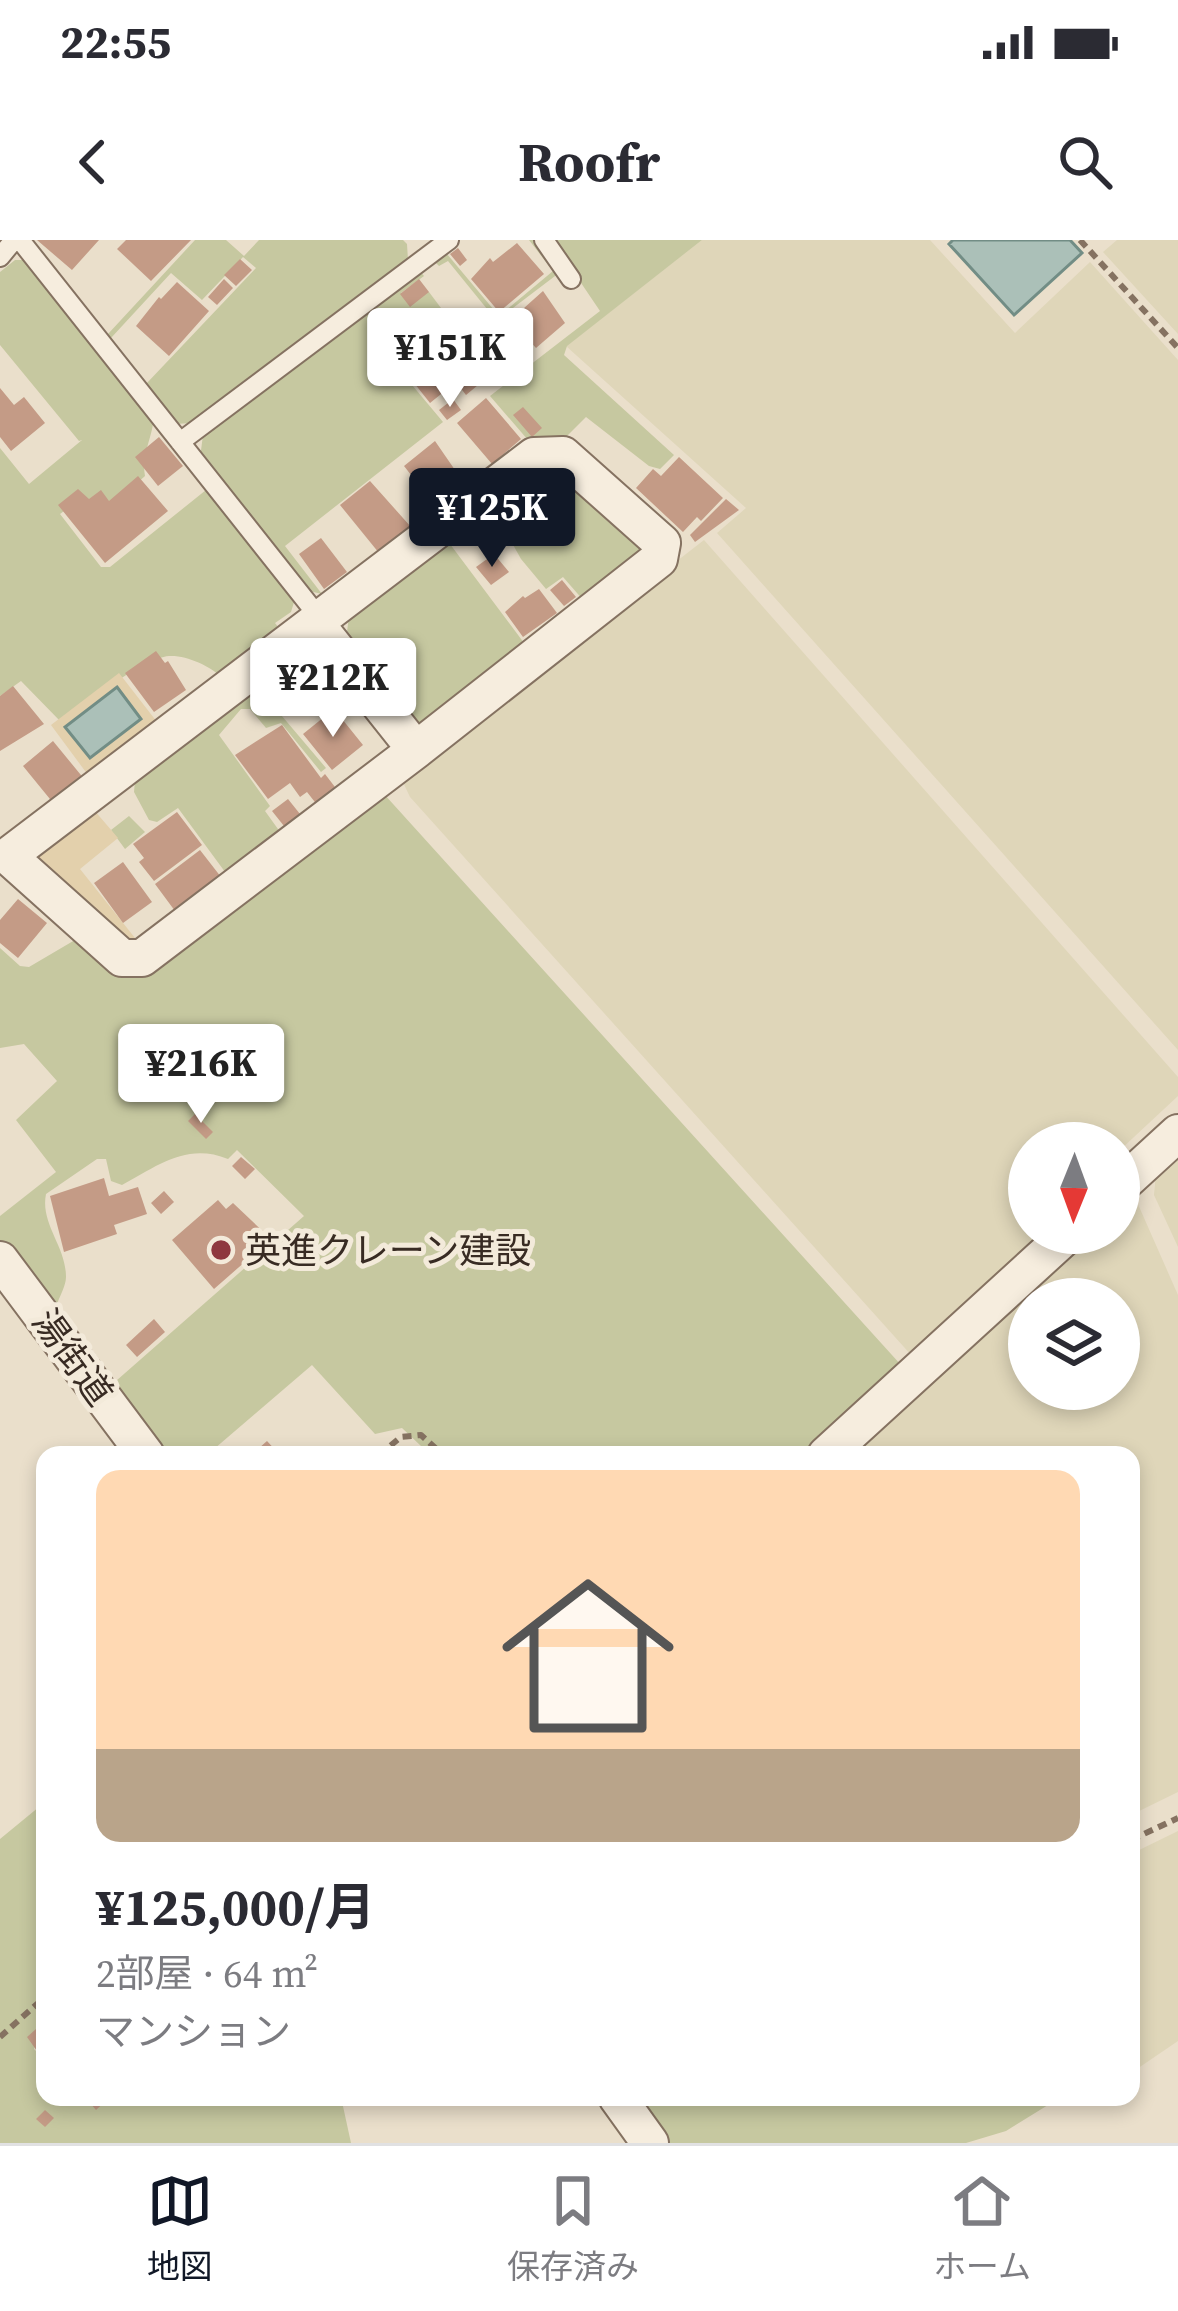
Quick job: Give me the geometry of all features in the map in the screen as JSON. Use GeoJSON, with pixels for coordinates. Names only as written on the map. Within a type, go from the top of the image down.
{"type":"FeatureCollection","features":[{"type":"Feature","properties":{"kind":"street"},"geometry":{"type":"LineString","coordinates":[[562,455],[662,543],[659,559],[416,750],[142,958],[122,958],[4,853],[319,622],[534,456],[562,455]]}},
{"type":"Feature","properties":{"kind":"street"},"geometry":{"type":"LineString","coordinates":[[319,622],[416,750]]}},
{"type":"Feature","properties":{"kind":"street"},"geometry":{"type":"LineString","coordinates":[[1140,1168],[1178,1133]]}},
{"type":"Feature","properties":{"kind":"street"},"geometry":{"type":"LineString","coordinates":[[836,1446],[1046,1254]]}},
{"type":"Feature","properties":{"kind":"street","name":"湯街道"},"geometry":{"type":"LineString","coordinates":[[0,1260],[139,1446]]}},
{"type":"Feature","properties":{"kind":"street"},"geometry":{"type":"LineString","coordinates":[[623,2106],[650,2143]]}},
{"type":"Feature","properties":{"kind":"lane"},"geometry":{"type":"LineString","coordinates":[[0,257],[17,240],[319,622]]}},
{"type":"Feature","properties":{"kind":"lane"},"geometry":{"type":"LineString","coordinates":[[180,442],[424,246],[449,240]]}},
{"type":"Feature","properties":{"kind":"lane"},"geometry":{"type":"LineString","coordinates":[[544,240],[571,279]]}},
{"type":"Feature","properties":{"kind":"path"},"geometry":{"type":"LineString","coordinates":[[1080,240],[1178,348]]}},
{"type":"Feature","properties":{"kind":"path"},"geometry":{"type":"LineString","coordinates":[[390,1446],[400,1437],[421,1435],[433,1446]]}},
{"type":"Feature","properties":{"kind":"path"},"geometry":{"type":"LineString","coordinates":[[1140,1836],[1178,1818]]}},
{"type":"Feature","properties":{"kind":"path"},"geometry":{"type":"LineString","coordinates":[[0,2037],[36,2005]]}},
{"type":"Feature","properties":{"kind":"shaded area"},"geometry":{"type":"Polygon","coordinates":[[[702,240],[930,240],[1015,333],[1090,262],[1178,360],[1178,1050],[717,533],[746,508],[566,346],[702,240]]]}},
{"type":"Feature","properties":{"kind":"shaded area"},"geometry":{"type":"Polygon","coordinates":[[[953,240],[1070,240],[1082,253],[1014,315],[949,244],[953,240]]]}},
{"type":"Feature","properties":{"kind":"shaded area"},"geometry":{"type":"Polygon","coordinates":[[[1117,240],[1178,240],[1178,334],[1103,252],[1117,240]]]}},
{"type":"Feature","properties":{"kind":"shaded area"},"geometry":{"type":"Polygon","coordinates":[[[704,540],[1178,1077],[1178,1096],[1140,1131],[1140,1122],[1008,1122],[1008,1254],[1026,1254],[912,1356],[410,797],[400,776],[704,540]]]}},
{"type":"Feature","properties":{"kind":"shaded area"},"geometry":{"type":"Polygon","coordinates":[[[117,687],[141,719],[90,758],[65,727],[117,687]]]}},
{"type":"Feature","properties":{"kind":"shaded area"},"geometry":{"type":"Polygon","coordinates":[[[1178,1154],[1178,1247],[1154,1195],[1156,1173],[1178,1154]]]}},
{"type":"Feature","properties":{"kind":"shaded area"},"geometry":{"type":"Polygon","coordinates":[[[1140,1209],[1178,1295],[1178,1792],[1140,1811],[1140,1446],[851,1446],[1008,1307],[1008,1410],[1140,1410],[1140,1278],[1041,1278],[1068,1254],[1140,1254],[1140,1209]]]}},
{"type":"Feature","properties":{"kind":"shaded area"},"geometry":{"type":"Polygon","coordinates":[[[1178,1831],[1178,2041],[1140,2067],[1140,1850],[1178,1831]]]}},
{"type":"Feature","properties":{"kind":"green space"},"geometry":{"type":"Polygon","coordinates":[[[195,240],[226,240],[244,256],[259,240],[403,240],[408,260],[192,423],[175,424],[146,384],[256,268],[243,257],[202,300],[171,273],[111,338],[108,334],[195,240]]]}},
{"type":"Feature","properties":{"kind":"green space"},"geometry":{"type":"Polygon","coordinates":[[[529,240],[534,240],[559,273],[501,317],[500,325],[448,261],[439,266],[435,262],[447,254],[499,316],[553,271],[529,240]]]}},
{"type":"Feature","properties":{"kind":"green space"},"geometry":{"type":"Polygon","coordinates":[[[552,240],[702,240],[567,346],[564,355],[674,455],[660,469],[649,466],[586,417],[559,444],[534,447],[490,396],[600,311],[552,240]]]}},
{"type":"Feature","properties":{"kind":"green space"},"geometry":{"type":"Polygon","coordinates":[[[15,260],[25,260],[154,417],[145,476],[117,501],[76,502],[60,514],[101,567],[110,567],[206,490],[216,493],[295,599],[291,612],[275,623],[282,632],[222,677],[190,659],[158,659],[114,683],[61,722],[21,681],[0,696],[0,448],[29,484],[82,440],[0,345],[0,272],[15,260]]]}},
{"type":"Feature","properties":{"kind":"green space"},"geometry":{"type":"Polygon","coordinates":[[[420,271],[424,276],[401,293],[429,292],[447,316],[392,361],[443,422],[285,546],[322,594],[309,591],[200,458],[203,435],[420,271]]]}},
{"type":"Feature","properties":{"kind":"green space"},"geometry":{"type":"Polygon","coordinates":[[[558,468],[638,540],[642,557],[584,601],[563,577],[546,589],[521,559],[492,507],[535,470],[558,468]]]}},
{"type":"Feature","properties":{"kind":"green space"},"geometry":{"type":"Polygon","coordinates":[[[447,540],[527,647],[428,726],[409,723],[346,640],[349,616],[447,540]]]}},
{"type":"Feature","properties":{"kind":"green space"},"geometry":{"type":"Polygon","coordinates":[[[270,675],[279,687],[276,709],[326,768],[321,772],[281,723],[266,728],[250,709],[241,709],[219,735],[270,806],[265,811],[283,836],[228,876],[178,808],[157,822],[149,820],[134,792],[135,780],[270,675]]]}},
{"type":"Feature","properties":{"kind":"green space"},"geometry":{"type":"Polygon","coordinates":[[[384,794],[901,1365],[817,1446],[421,1446],[402,1428],[375,1434],[312,1365],[218,1446],[152,1446],[108,1388],[304,1216],[237,1150],[228,1159],[199,1153],[173,1158],[122,1185],[111,1181],[106,1159],[97,1159],[46,1194],[47,1215],[66,1280],[57,1304],[44,1305],[0,1246],[0,1216],[56,1172],[16,1120],[57,1081],[24,1044],[0,1048],[0,948],[20,966],[29,967],[80,937],[119,971],[384,794]]]}},
{"type":"Feature","properties":{"kind":"green space"},"geometry":{"type":"Polygon","coordinates":[[[129,816],[145,832],[125,849],[111,830],[129,816]]]}},
{"type":"Feature","properties":{"kind":"green space"},"geometry":{"type":"Polygon","coordinates":[[[36,1809],[36,2106],[343,2106],[351,2143],[0,2143],[0,1839],[36,1809]]]}},
{"type":"Feature","properties":{"kind":"green space"},"geometry":{"type":"Polygon","coordinates":[[[632,2106],[1046,2106],[1006,2131],[966,2143],[659,2143],[632,2106]]]}},
{"type":"Feature","properties":{"kind":"sand"},"geometry":{"type":"Polygon","coordinates":[[[119,673],[157,722],[88,775],[51,725],[119,673]]]}},
{"type":"Feature","properties":{"kind":"sand"},"geometry":{"type":"Polygon","coordinates":[[[94,810],[118,838],[80,869],[135,938],[120,939],[40,872],[39,852],[94,810]]]}},
{"type":"Feature","properties":{"kind":"building"},"geometry":{"type":"Polygon","coordinates":[[[37,240],[99,240],[72,270],[37,240]]]}},
{"type":"Feature","properties":{"kind":"building"},"geometry":{"type":"Polygon","coordinates":[[[126,240],[191,240],[151,281],[117,249],[126,240]]]}},
{"type":"Feature","properties":{"kind":"building"},"geometry":{"type":"Polygon","coordinates":[[[517,243],[544,274],[499,312],[471,279],[490,258],[493,262],[517,243]]]}},
{"type":"Feature","properties":{"kind":"building"},"geometry":{"type":"Polygon","coordinates":[[[458,248],[467,260],[460,266],[450,254],[458,248]]]}},
{"type":"Feature","properties":{"kind":"building"},"geometry":{"type":"Polygon","coordinates":[[[240,259],[252,270],[236,286],[224,275],[240,259]]]}},
{"type":"Feature","properties":{"kind":"building"},"geometry":{"type":"Polygon","coordinates":[[[224,279],[233,288],[217,305],[208,297],[224,279]]]}},
{"type":"Feature","properties":{"kind":"building"},"geometry":{"type":"Polygon","coordinates":[[[419,279],[429,292],[410,307],[400,294],[419,279]]]}},
{"type":"Feature","properties":{"kind":"building"},"geometry":{"type":"Polygon","coordinates":[[[177,282],[209,311],[169,356],[136,326],[177,282]]]}},
{"type":"Feature","properties":{"kind":"building"},"geometry":{"type":"Polygon","coordinates":[[[543,291],[565,323],[536,348],[514,324],[543,291]]]}},
{"type":"Feature","properties":{"kind":"building"},"geometry":{"type":"Polygon","coordinates":[[[505,324],[532,357],[497,385],[489,376],[466,395],[456,382],[430,403],[399,364],[443,330],[453,342],[461,335],[473,349],[505,324]]]}},
{"type":"Feature","properties":{"kind":"building"},"geometry":{"type":"Polygon","coordinates":[[[0,388],[14,405],[24,397],[45,423],[11,451],[0,437],[0,388]]]}},
{"type":"Feature","properties":{"kind":"building"},"geometry":{"type":"Polygon","coordinates":[[[486,398],[521,439],[492,464],[457,423],[486,398]]]}},
{"type":"Feature","properties":{"kind":"building"},"geometry":{"type":"Polygon","coordinates":[[[453,399],[461,410],[447,420],[439,410],[453,399]]]}},
{"type":"Feature","properties":{"kind":"building"},"geometry":{"type":"Polygon","coordinates":[[[523,407],[542,428],[532,437],[513,415],[523,407]]]}},
{"type":"Feature","properties":{"kind":"building"},"geometry":{"type":"Polygon","coordinates":[[[159,437],[183,466],[158,486],[135,457],[159,437]]]}},
{"type":"Feature","properties":{"kind":"building"},"geometry":{"type":"Polygon","coordinates":[[[435,441],[466,486],[437,508],[404,466],[435,441]]]}},
{"type":"Feature","properties":{"kind":"building"},"geometry":{"type":"Polygon","coordinates":[[[679,457],[723,498],[683,532],[636,488],[653,469],[661,476],[679,457]]]}},
{"type":"Feature","properties":{"kind":"building"},"geometry":{"type":"Polygon","coordinates":[[[138,476],[168,511],[105,563],[58,505],[78,489],[89,499],[101,490],[109,501],[138,476]]]}},
{"type":"Feature","properties":{"kind":"building"},"geometry":{"type":"Polygon","coordinates":[[[370,481],[411,527],[379,553],[340,505],[370,481]]]}},
{"type":"Feature","properties":{"kind":"building"},"geometry":{"type":"Polygon","coordinates":[[[726,499],[739,510],[695,542],[690,535],[726,499]]]}},
{"type":"Feature","properties":{"kind":"building"},"geometry":{"type":"Polygon","coordinates":[[[321,538],[347,572],[324,589],[299,554],[321,538]]]}},
{"type":"Feature","properties":{"kind":"building"},"geometry":{"type":"Polygon","coordinates":[[[494,554],[509,572],[491,585],[476,567],[494,554]]]}},
{"type":"Feature","properties":{"kind":"building"},"geometry":{"type":"Polygon","coordinates":[[[562,580],[576,597],[564,606],[550,590],[562,580]]]}},
{"type":"Feature","properties":{"kind":"building"},"geometry":{"type":"Polygon","coordinates":[[[539,589],[557,613],[523,637],[505,612],[539,589]]]}},
{"type":"Feature","properties":{"kind":"building"},"geometry":{"type":"Polygon","coordinates":[[[156,651],[186,690],[154,712],[125,673],[156,651]]]}},
{"type":"Feature","properties":{"kind":"building"},"geometry":{"type":"Polygon","coordinates":[[[335,678],[350,696],[336,708],[321,689],[335,678]]]}},
{"type":"Feature","properties":{"kind":"building"},"geometry":{"type":"Polygon","coordinates":[[[13,686],[44,724],[0,751],[0,696],[13,686]]]}},
{"type":"Feature","properties":{"kind":"building"},"geometry":{"type":"Polygon","coordinates":[[[334,709],[363,745],[332,770],[303,734],[334,709]]]}},
{"type":"Feature","properties":{"kind":"building"},"geometry":{"type":"Polygon","coordinates":[[[282,725],[321,778],[325,774],[338,791],[318,806],[307,792],[300,797],[290,783],[268,799],[235,755],[282,725]]]}},
{"type":"Feature","properties":{"kind":"building"},"geometry":{"type":"Polygon","coordinates":[[[53,741],[85,780],[54,804],[23,766],[53,741]]]}},
{"type":"Feature","properties":{"kind":"building"},"geometry":{"type":"Polygon","coordinates":[[[288,799],[304,819],[288,831],[272,811],[288,799]]]}},
{"type":"Feature","properties":{"kind":"building"},"geometry":{"type":"Polygon","coordinates":[[[177,812],[202,845],[154,881],[139,862],[144,858],[133,844],[177,812]]]}},
{"type":"Feature","properties":{"kind":"building"},"geometry":{"type":"Polygon","coordinates":[[[200,850],[221,877],[175,911],[155,884],[200,850]]]}},
{"type":"Feature","properties":{"kind":"building"},"geometry":{"type":"Polygon","coordinates":[[[123,862],[152,902],[123,923],[94,883],[123,862]]]}},
{"type":"Feature","properties":{"kind":"building"},"geometry":{"type":"Polygon","coordinates":[[[18,899],[47,923],[18,958],[0,943],[0,920],[18,899]]]}},
{"type":"Feature","properties":{"kind":"building"},"geometry":{"type":"Polygon","coordinates":[[[195,1114],[213,1132],[206,1139],[188,1121],[195,1114]]]}},
{"type":"Feature","properties":{"kind":"building"},"geometry":{"type":"Polygon","coordinates":[[[241,1157],[255,1169],[245,1179],[232,1166],[241,1157]]]}},
{"type":"Feature","properties":{"kind":"building"},"geometry":{"type":"Polygon","coordinates":[[[104,1178],[109,1196],[138,1187],[147,1214],[114,1225],[117,1234],[64,1252],[50,1196],[104,1178]]]}},
{"type":"Feature","properties":{"kind":"building"},"geometry":{"type":"Polygon","coordinates":[[[164,1191],[174,1202],[161,1214],[151,1203],[164,1191]]]}},
{"type":"Feature","properties":{"kind":"building"},"geometry":{"type":"Polygon","coordinates":[[[218,1200],[226,1209],[233,1203],[271,1239],[214,1289],[172,1240],[218,1200]]]}},
{"type":"Feature","properties":{"kind":"building"},"geometry":{"type":"Polygon","coordinates":[[[154,1319],[165,1332],[137,1357],[126,1345],[154,1319]]]}},
{"type":"Feature","properties":{"kind":"building"},"geometry":{"type":"Polygon","coordinates":[[[36,2029],[36,2050],[27,2037],[36,2029]]]}},
{"type":"Feature","properties":{"kind":"building"},"geometry":{"type":"Polygon","coordinates":[[[45,2110],[54,2118],[45,2127],[36,2119],[45,2110]]]}},
{"type":"Feature","properties":{"kind":"place","name":"英進クレーン建設"},"geometry":{"type":"Point","coordinates":[221,1250]}}]}
